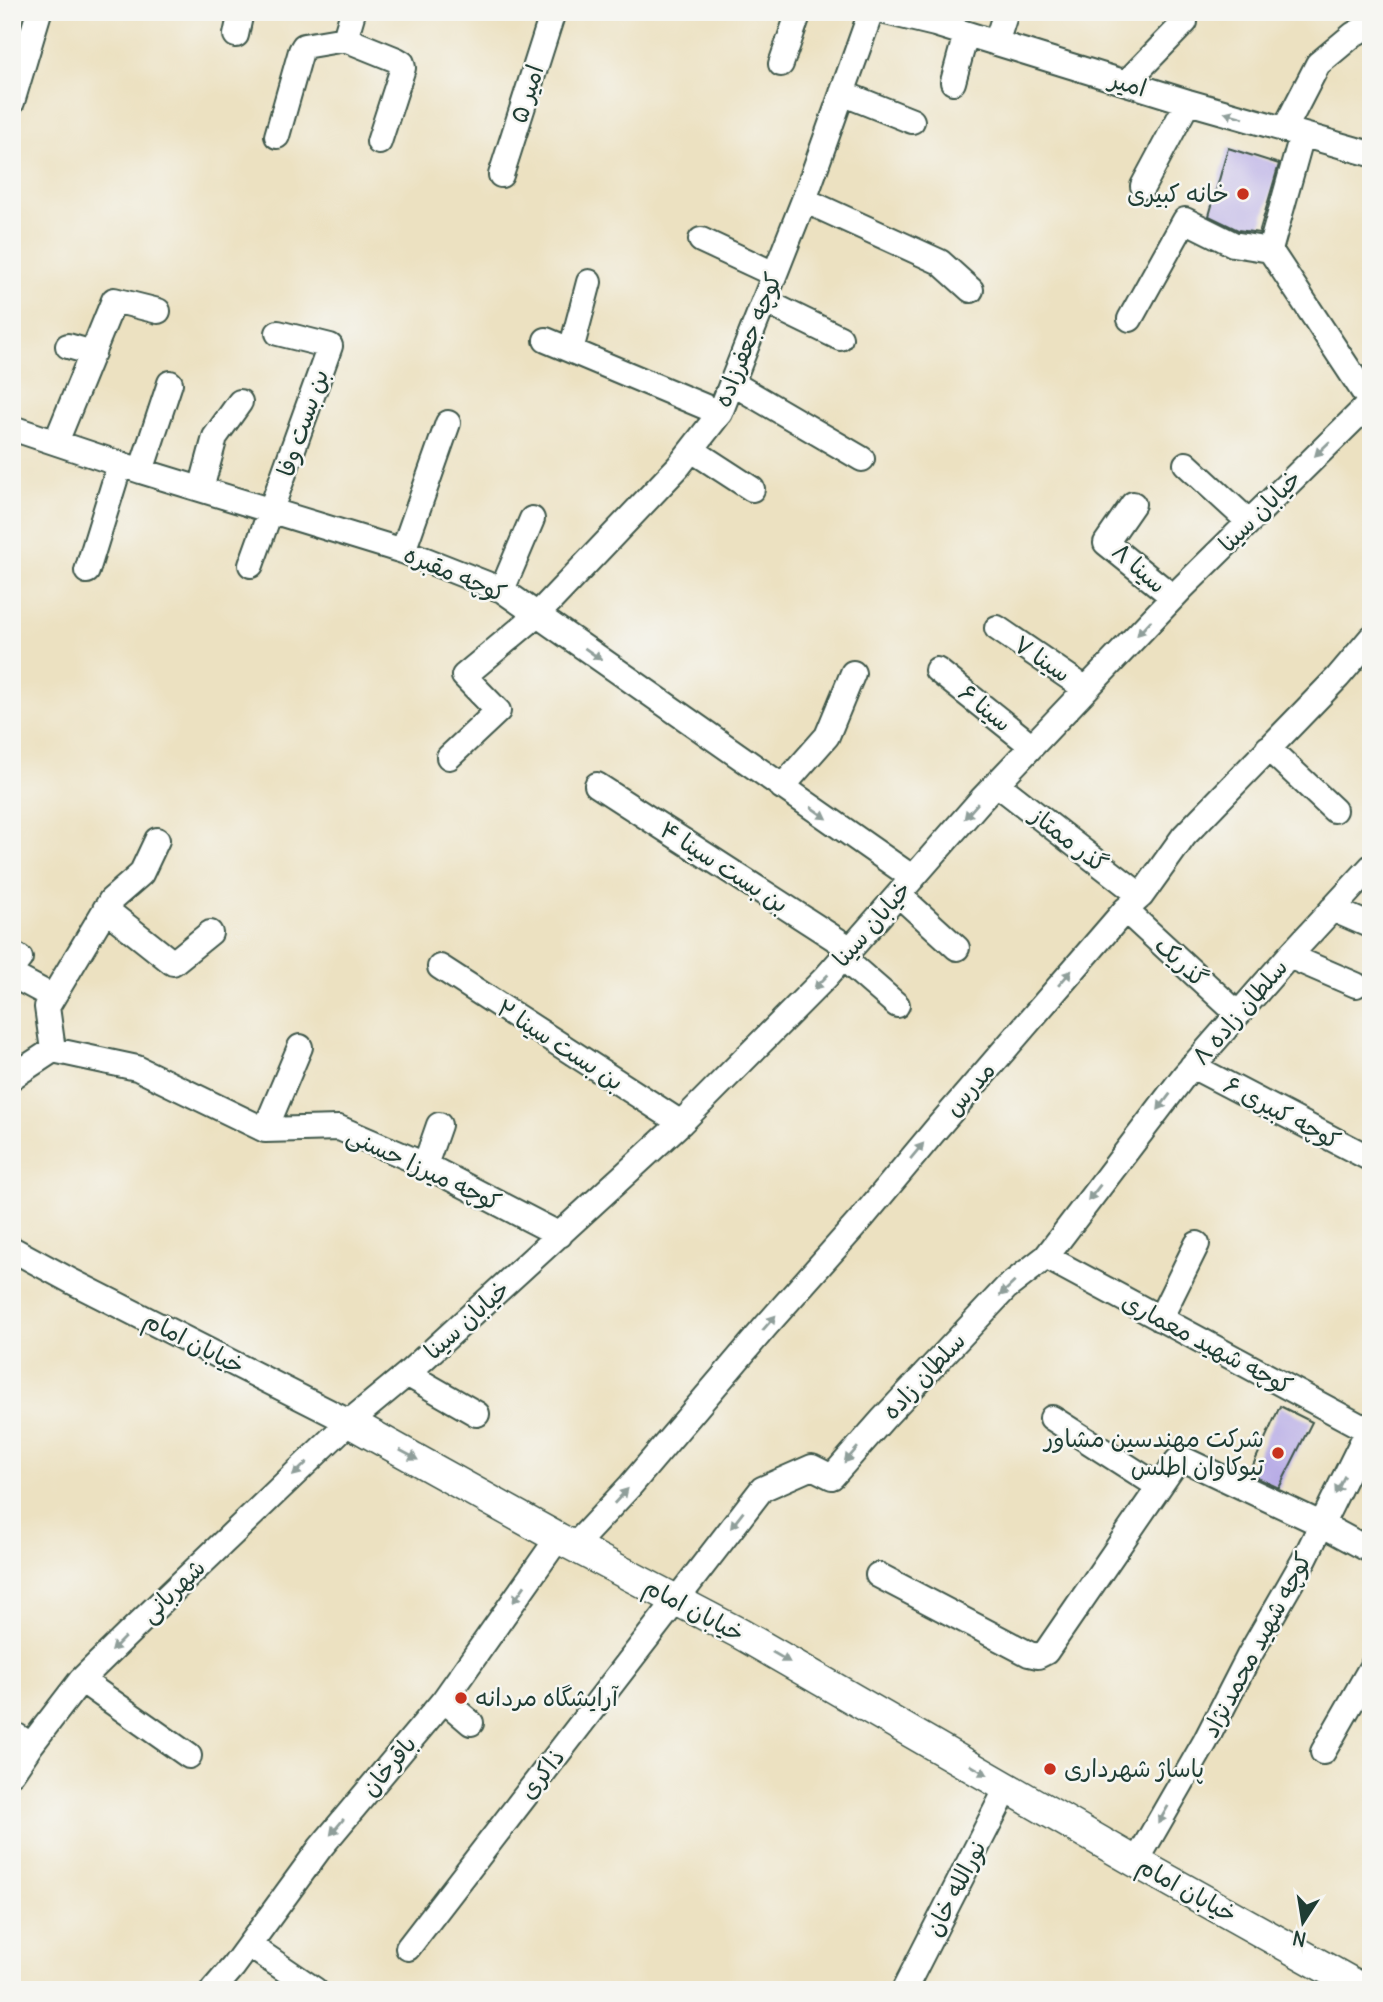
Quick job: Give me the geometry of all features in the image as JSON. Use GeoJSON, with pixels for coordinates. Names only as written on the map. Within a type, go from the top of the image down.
{"type":"FeatureCollection","features":[{"type":"Feature","properties":{"kind":"main road","name":"خیابان امام"},"geometry":{"type":"LineString","coordinates":[[349,1422],[566,1542],[750,1639],[1136,1862],[1365,1990]]}},
{"type":"Feature","properties":{"kind":"street"},"geometry":{"type":"LineString","coordinates":[[12,102],[39,12]]}},
{"type":"Feature","properties":{"kind":"street"},"geometry":{"type":"LineString","coordinates":[[345,39],[353,12]]}},
{"type":"Feature","properties":{"kind":"street","name":"امیر ۵"},"geometry":{"type":"LineString","coordinates":[[501,175],[553,12]]}},
{"type":"Feature","properties":{"kind":"street"},"geometry":{"type":"LineString","coordinates":[[781,64],[799,12]]}},
{"type":"Feature","properties":{"kind":"street","name":"کوچه جعفرزاده"},"geometry":{"type":"LineString","coordinates":[[449,757],[498,711],[464,676],[537,615],[678,467],[720,413],[804,200],[871,12]]}},
{"type":"Feature","properties":{"kind":"street","name":"امیر"},"geometry":{"type":"LineString","coordinates":[[886,12],[937,18],[966,34],[1188,102],[1371,154]]}},
{"type":"Feature","properties":{"kind":"street"},"geometry":{"type":"LineString","coordinates":[[996,43],[1006,12]]}},
{"type":"Feature","properties":{"kind":"street"},"geometry":{"type":"LineString","coordinates":[[1126,83],[1185,22]]}},
{"type":"Feature","properties":{"kind":"street"},"geometry":{"type":"LineString","coordinates":[[1371,25],[1354,34],[1318,64],[1293,132],[1270,250],[1371,402]]}},
{"type":"Feature","properties":{"kind":"street"},"geometry":{"type":"LineString","coordinates":[[953,82],[966,34]]}},
{"type":"Feature","properties":{"kind":"street"},"geometry":{"type":"LineString","coordinates":[[277,136],[304,46],[345,39],[402,64],[379,142]]}},
{"type":"Feature","properties":{"kind":"street"},"geometry":{"type":"LineString","coordinates":[[842,93],[912,121]]}},
{"type":"Feature","properties":{"kind":"street"},"geometry":{"type":"LineString","coordinates":[[1143,186],[1188,102]]}},
{"type":"Feature","properties":{"kind":"street"},"geometry":{"type":"LineString","coordinates":[[804,200],[940,262],[971,290]]}},
{"type":"Feature","properties":{"kind":"street"},"geometry":{"type":"LineString","coordinates":[[1130,320],[1185,220],[1233,244],[1270,250]]}},
{"type":"Feature","properties":{"kind":"street"},"geometry":{"type":"LineString","coordinates":[[701,240],[775,274]]}},
{"type":"Feature","properties":{"kind":"street"},"geometry":{"type":"LineString","coordinates":[[571,350],[589,282]]}},
{"type":"Feature","properties":{"kind":"street"},"geometry":{"type":"LineString","coordinates":[[56,442],[114,300],[158,311]]}},
{"type":"Feature","properties":{"kind":"street"},"geometry":{"type":"LineString","coordinates":[[764,301],[840,338]]}},
{"type":"Feature","properties":{"kind":"street","name":"بن بست وفا"},"geometry":{"type":"LineString","coordinates":[[272,510],[330,346],[278,333]]}},
{"type":"Feature","properties":{"kind":"street"},"geometry":{"type":"LineString","coordinates":[[546,340],[720,413]]}},
{"type":"Feature","properties":{"kind":"street"},"geometry":{"type":"LineString","coordinates":[[68,346],[93,353]]}},
{"type":"Feature","properties":{"kind":"street"},"geometry":{"type":"LineString","coordinates":[[87,571],[130,467],[170,383]]}},
{"type":"Feature","properties":{"kind":"street"},"geometry":{"type":"LineString","coordinates":[[732,383],[862,459]]}},
{"type":"Feature","properties":{"kind":"street"},"geometry":{"type":"LineString","coordinates":[[201,489],[215,437],[240,402]]}},
{"type":"Feature","properties":{"kind":"street","name":"خیابان سینا"},"geometry":{"type":"LineString","coordinates":[[349,1422],[407,1374],[681,1123],[847,953],[997,784],[1173,597],[1371,402]]}},
{"type":"Feature","properties":{"kind":"street"},"geometry":{"type":"LineString","coordinates":[[403,551],[448,423]]}},
{"type":"Feature","properties":{"kind":"street","name":"کوچه مقبره"},"geometry":{"type":"LineString","coordinates":[[12,428],[403,551],[502,590],[782,787],[906,886],[957,948]]}},
{"type":"Feature","properties":{"kind":"street"},"geometry":{"type":"LineString","coordinates":[[692,450],[752,489]]}},
{"type":"Feature","properties":{"kind":"street"},"geometry":{"type":"LineString","coordinates":[[1186,464],[1248,521]]}},
{"type":"Feature","properties":{"kind":"street","name":"سینا ۸"},"geometry":{"type":"LineString","coordinates":[[1133,504],[1106,543],[1173,597]]}},
{"type":"Feature","properties":{"kind":"street"},"geometry":{"type":"LineString","coordinates":[[251,565],[272,510]]}},
{"type":"Feature","properties":{"kind":"street"},"geometry":{"type":"LineString","coordinates":[[502,590],[532,519]]}},
{"type":"Feature","properties":{"kind":"street","name":"سینا ۷"},"geometry":{"type":"LineString","coordinates":[[998,628],[1086,689]]}},
{"type":"Feature","properties":{"kind":"street","name":"مدرس"},"geometry":{"type":"LineString","coordinates":[[566,1542],[630,1486],[1133,903],[1184,836],[1338,677],[1371,638]]}},
{"type":"Feature","properties":{"kind":"street","name":"سینا ۶"},"geometry":{"type":"LineString","coordinates":[[937,670],[1032,746]]}},
{"type":"Feature","properties":{"kind":"street"},"geometry":{"type":"LineString","coordinates":[[782,787],[827,736],[853,673]]}},
{"type":"Feature","properties":{"kind":"street"},"geometry":{"type":"LineString","coordinates":[[1268,748],[1334,810]]}},
{"type":"Feature","properties":{"kind":"street","name":"گذر ممتاز"},"geometry":{"type":"LineString","coordinates":[[997,784],[1133,903]]}},
{"type":"Feature","properties":{"kind":"street","name":"بن بست سینا ۴"},"geometry":{"type":"LineString","coordinates":[[597,785],[847,953],[897,1005]]}},
{"type":"Feature","properties":{"kind":"street"},"geometry":{"type":"LineString","coordinates":[[12,1077],[53,1050],[47,1007],[105,909],[111,900],[141,874],[157,840]]}},
{"type":"Feature","properties":{"kind":"street","name":"سلطان زاده ۸"},"geometry":{"type":"LineString","coordinates":[[1071,1223],[1192,1066],[1371,867]]}},
{"type":"Feature","properties":{"kind":"street","name":"گذریک"},"geometry":{"type":"LineString","coordinates":[[1133,903],[1238,1014]]}},
{"type":"Feature","properties":{"kind":"street"},"geometry":{"type":"LineString","coordinates":[[105,909],[173,963],[209,933]]}},
{"type":"Feature","properties":{"kind":"street"},"geometry":{"type":"LineString","coordinates":[[1332,909],[1371,926]]}},
{"type":"Feature","properties":{"kind":"street"},"geometry":{"type":"LineString","coordinates":[[12,953],[20,958],[12,968]]}},
{"type":"Feature","properties":{"kind":"street"},"geometry":{"type":"LineString","coordinates":[[1289,956],[1356,985]]}},
{"type":"Feature","properties":{"kind":"street","name":"بن بست سینا ۲"},"geometry":{"type":"LineString","coordinates":[[440,967],[681,1123]]}},
{"type":"Feature","properties":{"kind":"street"},"geometry":{"type":"LineString","coordinates":[[12,975],[53,997]]}},
{"type":"Feature","properties":{"kind":"street"},"geometry":{"type":"LineString","coordinates":[[265,1130],[300,1047]]}},
{"type":"Feature","properties":{"kind":"street","name":"کوچه میرزا حسنی"},"geometry":{"type":"LineString","coordinates":[[53,1050],[137,1068],[265,1130],[338,1128],[425,1165],[559,1235]]}},
{"type":"Feature","properties":{"kind":"street","name":"کوچه کبیری ۶"},"geometry":{"type":"LineString","coordinates":[[1192,1066],[1371,1159]]}},
{"type":"Feature","properties":{"kind":"street"},"geometry":{"type":"LineString","coordinates":[[425,1165],[439,1125]]}},
{"type":"Feature","properties":{"kind":"street","name":"سلطان زاده"},"geometry":{"type":"LineString","coordinates":[[762,1489],[812,1467],[832,1477],[1006,1288],[1046,1257],[1071,1223]]}},
{"type":"Feature","properties":{"kind":"street"},"geometry":{"type":"LineString","coordinates":[[1160,1319],[1197,1244]]}},
{"type":"Feature","properties":{"kind":"street","name":"خیابان امام"},"geometry":{"type":"LineString","coordinates":[[12,1249],[349,1422]]}},
{"type":"Feature","properties":{"kind":"street","name":"کوچه شهید معماری"},"geometry":{"type":"LineString","coordinates":[[1046,1257],[1370,1429]]}},
{"type":"Feature","properties":{"kind":"street"},"geometry":{"type":"LineString","coordinates":[[407,1374],[477,1414]]}},
{"type":"Feature","properties":{"kind":"street"},"geometry":{"type":"LineString","coordinates":[[1052,1418],[1158,1486]]}},
{"type":"Feature","properties":{"kind":"street","name":"شهربانی"},"geometry":{"type":"LineString","coordinates":[[12,1773],[22,1739],[349,1422]]}},
{"type":"Feature","properties":{"kind":"street","name":"کوچه شهید محمدنژاد"},"geometry":{"type":"LineString","coordinates":[[1136,1862],[1304,1560],[1370,1429]]}},
{"type":"Feature","properties":{"kind":"street"},"geometry":{"type":"LineString","coordinates":[[878,1574],[1029,1654],[1038,1656],[1046,1652],[1158,1486],[1177,1461],[1183,1459],[1321,1524],[1371,1551]]}},
{"type":"Feature","properties":{"kind":"street","name":"ذاکری"},"geometry":{"type":"LineString","coordinates":[[408,1948],[762,1489]]}},
{"type":"Feature","properties":{"kind":"street","name":"باقرخان"},"geometry":{"type":"LineString","coordinates":[[213,1990],[320,1848],[444,1700],[566,1542]]}},
{"type":"Feature","properties":{"kind":"street"},"geometry":{"type":"LineString","coordinates":[[1323,1752],[1371,1668]]}},
{"type":"Feature","properties":{"kind":"street"},"geometry":{"type":"LineString","coordinates":[[81,1680],[189,1756]]}},
{"type":"Feature","properties":{"kind":"street"},"geometry":{"type":"LineString","coordinates":[[444,1700],[471,1723]]}},
{"type":"Feature","properties":{"kind":"street","name":"نورالله خان"},"geometry":{"type":"LineString","coordinates":[[904,1990],[1008,1786]]}},
{"type":"Feature","properties":{"kind":"street"},"geometry":{"type":"LineString","coordinates":[[249,1945],[315,1990]]}},
{"type":"Feature","properties":{"kind":"building","name":"خانه کبیری"},"geometry":{"type":"Polygon","coordinates":[[[1228,148],[1279,164],[1259,233],[1238,230],[1209,216],[1228,148]]]}},
{"type":"Feature","properties":{"kind":"building","name":"شرکت مهندسین مشاور تیوکاوان اطلس"},"geometry":{"type":"Polygon","coordinates":[[[1280,1406],[1312,1422],[1279,1488],[1249,1474],[1280,1406]]]}},
{"type":"Feature","properties":{"kind":"place","name":"خانه کبیری"},"geometry":{"type":"Point","coordinates":[1243,194]}},
{"type":"Feature","properties":{"kind":"place","name":"شرکت مهندسین مشاور تیوکاوان اطلس"},"geometry":{"type":"Point","coordinates":[1278,1453]}},
{"type":"Feature","properties":{"kind":"place","name":"آرایشگاه مردانه"},"geometry":{"type":"Point","coordinates":[461,1698]}},
{"type":"Feature","properties":{"kind":"place","name":"پاساژ شهرداری"},"geometry":{"type":"Point","coordinates":[1050,1769]}}]}
